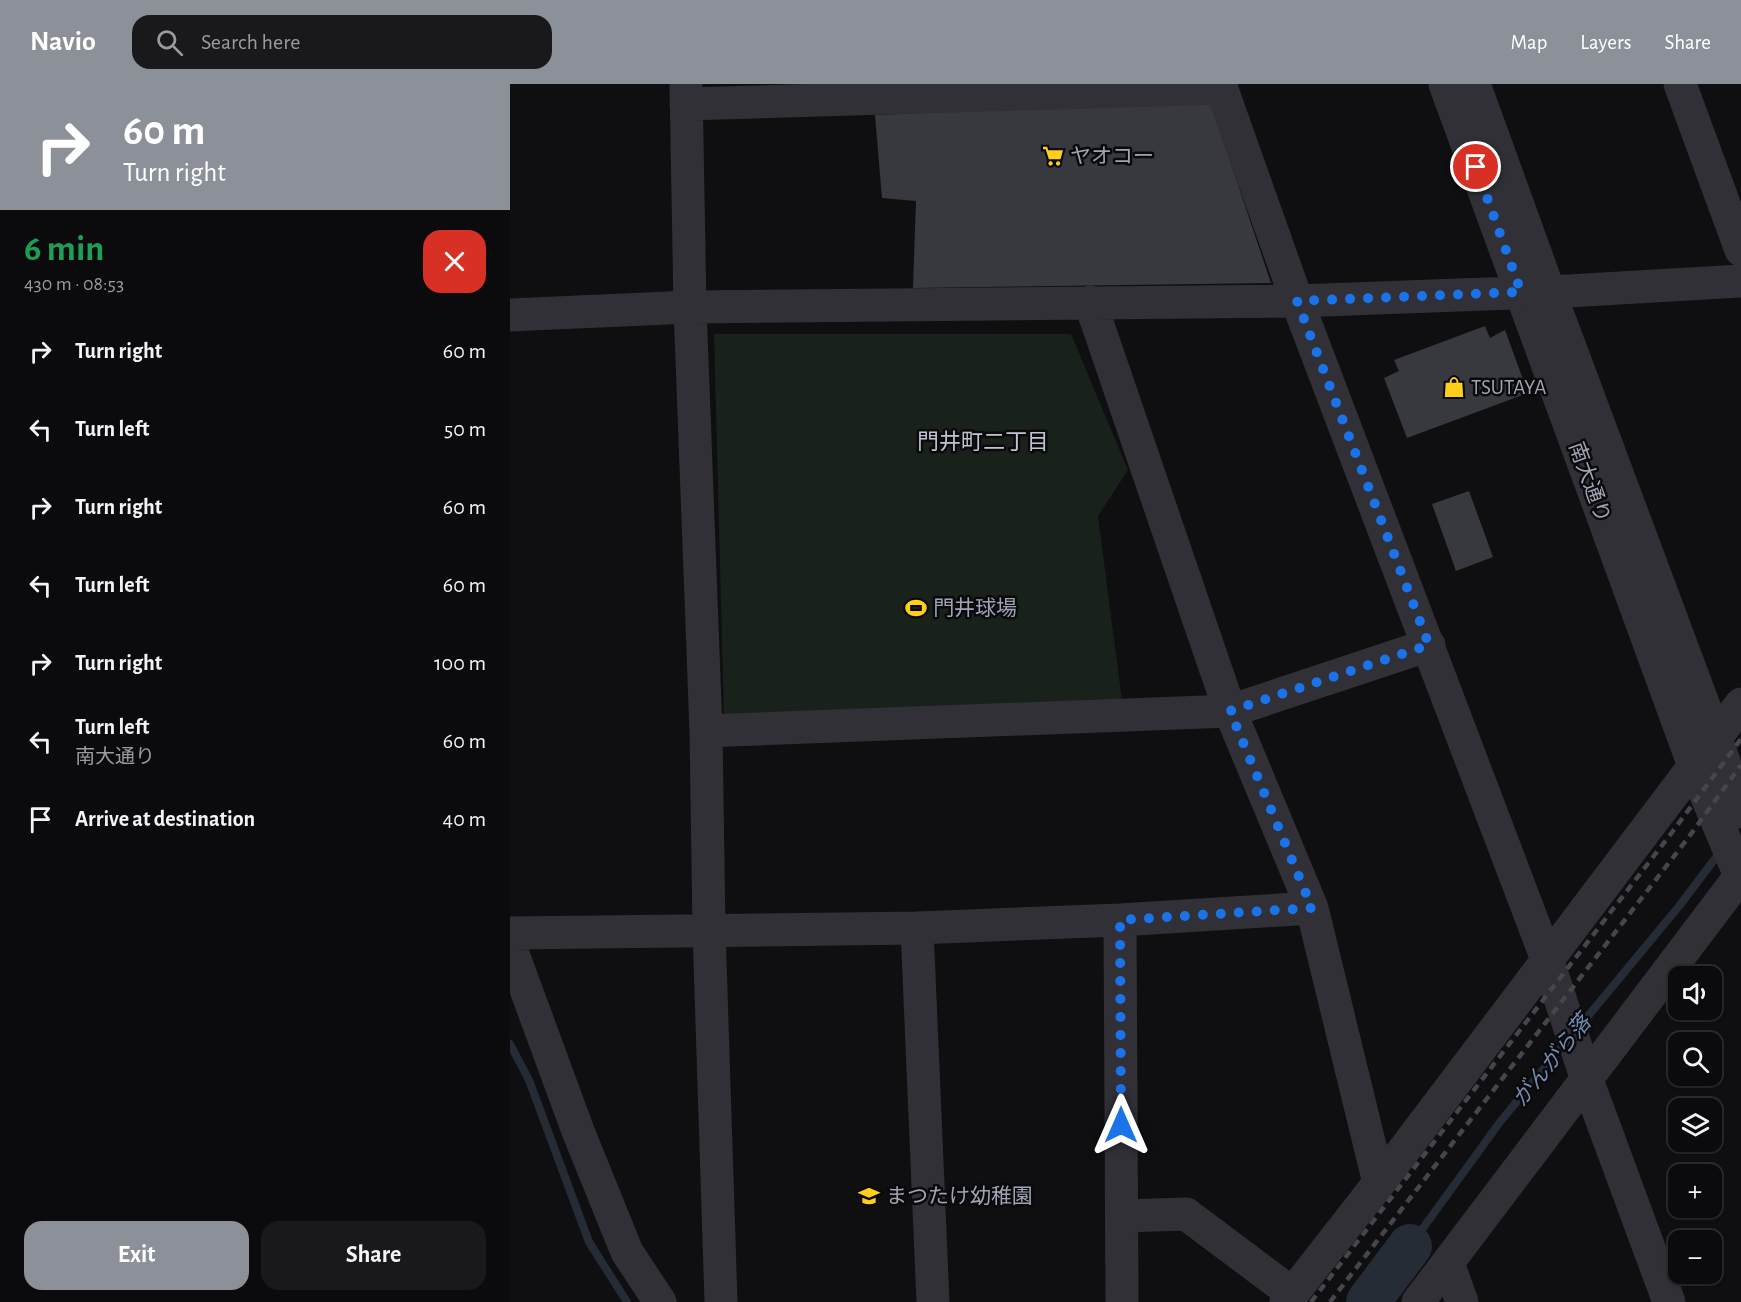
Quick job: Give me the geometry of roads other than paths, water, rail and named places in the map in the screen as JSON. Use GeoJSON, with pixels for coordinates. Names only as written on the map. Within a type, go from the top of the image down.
{"type":"FeatureCollection","features":[{"type":"Feature","properties":{"kind":"street","name":"南大通り"},"geometry":{"type":"LineString","coordinates":[[1445,84],[1535,291],[1716,738],[1733,814],[1739,872]]}},
{"type":"Feature","properties":{"kind":"street","name":"南大通り"},"geometry":{"type":"LineString","coordinates":[[1474,84],[1535,291],[1694,766],[1733,814]]}},
{"type":"Feature","properties":{"kind":"street"},"geometry":{"type":"LineString","coordinates":[[1680,84],[1741,250]]}},
{"type":"Feature","properties":{"kind":"street"},"geometry":{"type":"LineString","coordinates":[[721,1302],[709,929],[706,731],[690,307],[686,94],[1221,86],[1297,301],[1548,962],[1587,1080],[1669,1302]]}},
{"type":"Feature","properties":{"kind":"street"},"geometry":{"type":"LineString","coordinates":[[510,315],[690,307],[1297,301],[1741,281]]}},
{"type":"Feature","properties":{"kind":"street"},"geometry":{"type":"LineString","coordinates":[[1090,302],[1230,711],[1312,908],[1380,1183]]}},
{"type":"Feature","properties":{"kind":"street"},"geometry":{"type":"LineString","coordinates":[[706,731],[1230,711],[1429,645]]}},
{"type":"Feature","properties":{"kind":"street"},"geometry":{"type":"LineString","coordinates":[[1716,738],[1741,704]]}},
{"type":"Feature","properties":{"kind":"street"},"geometry":{"type":"LineString","coordinates":[[1122,1216],[1186,1214],[1290,1298],[1548,962],[1694,766]]}},
{"type":"Feature","properties":{"kind":"street"},"geometry":{"type":"LineString","coordinates":[[1418,1302],[1587,1080],[1739,872]]}},
{"type":"Feature","properties":{"kind":"street"},"geometry":{"type":"LineString","coordinates":[[510,933],[917,928],[1120,920],[1312,908]]}},
{"type":"Feature","properties":{"kind":"street"},"geometry":{"type":"LineString","coordinates":[[1120,920],[1122,1302]]}},
{"type":"Feature","properties":{"kind":"street"},"geometry":{"type":"LineString","coordinates":[[917,928],[933,1302]]}},
{"type":"Feature","properties":{"kind":"street"},"geometry":{"type":"LineString","coordinates":[[510,946],[578,1131],[627,1252],[660,1302]]}},
{"type":"Feature","properties":{"kind":"street"},"geometry":{"type":"LineString","coordinates":[[1448,1263],[1462,1302]]}},
{"type":"Feature","properties":{"kind":"waterway","name":"がんがら落"},"geometry":{"type":"LineString","coordinates":[[1579,1027],[1680,905],[1720,852]]}},
{"type":"Feature","properties":{"kind":"waterway","name":"がんがら落"},"geometry":{"type":"LineString","coordinates":[[1410,1246],[1500,1122],[1565,1043]]}},
{"type":"Feature","properties":{"kind":"waterway"},"geometry":{"type":"LineString","coordinates":[[510,1044],[529,1080],[589,1242],[627,1302]]}},
{"type":"Feature","properties":{"kind":"waterway","name":"がんがら落"},"geometry":{"type":"LineString","coordinates":[[1368,1302],[1410,1246]]}},
{"type":"Feature","properties":{"kind":"railway"},"geometry":{"type":"LineString","coordinates":[[1311,1302],[1673,831],[1741,739]]}},
{"type":"Feature","properties":{"kind":"railway"},"geometry":{"type":"LineString","coordinates":[[1330,1302],[1688,838],[1741,765]]}},
{"type":"Feature","properties":{"kind":"place","name":"ヤオコー"},"geometry":{"type":"Point","coordinates":[1053,156]}},
{"type":"Feature","properties":{"kind":"place","name":"TSUTAYA"},"geometry":{"type":"Point","coordinates":[1454,387]}},
{"type":"Feature","properties":{"kind":"place","name":"門井球場"},"geometry":{"type":"Point","coordinates":[916,608]}},
{"type":"Feature","properties":{"kind":"place","name":"まつたけ幼稚園"},"geometry":{"type":"Point","coordinates":[869,1196]}},
{"type":"Feature","properties":{"kind":"district","name":"門井町二丁目"},"geometry":{"type":"Point","coordinates":[983,441]}}]}
